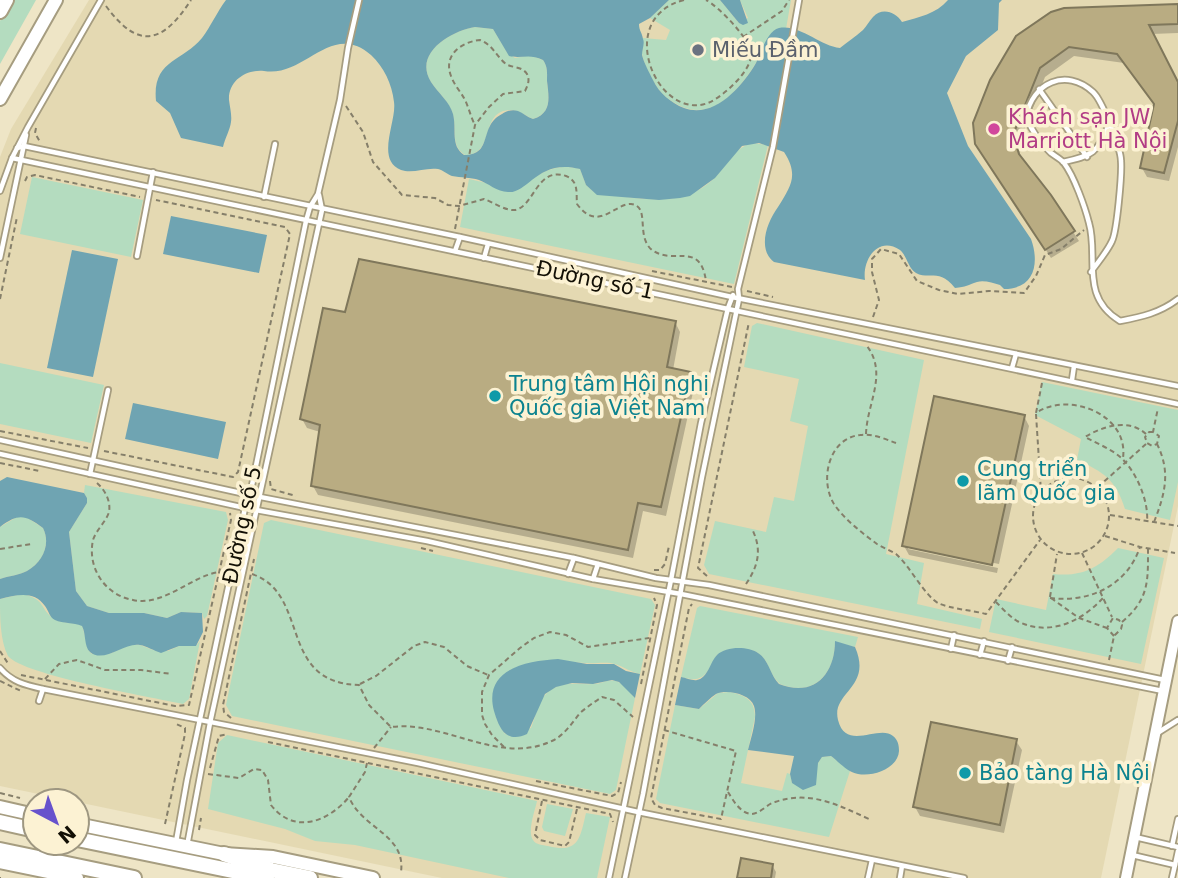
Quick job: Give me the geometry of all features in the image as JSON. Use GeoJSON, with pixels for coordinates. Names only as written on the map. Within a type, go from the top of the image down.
{"type":"FeatureCollection","features":[{"type":"Feature","properties":{"kind":"highway"},"geometry":{"type":"LineString","coordinates":[[0,11],[6,0]]}},
{"type":"Feature","properties":{"kind":"highway"},"geometry":{"type":"LineString","coordinates":[[0,822],[21,827]]}},
{"type":"Feature","properties":{"kind":"highway"},"geometry":{"type":"LineString","coordinates":[[91,842],[267,878]]}},
{"type":"Feature","properties":{"kind":"highway"},"geometry":{"type":"LineString","coordinates":[[0,850],[134,878]]}},
{"type":"Feature","properties":{"kind":"highway"},"geometry":{"type":"LineString","coordinates":[[224,854],[271,870],[310,878]]}},
{"type":"Feature","properties":{"kind":"main road"},"geometry":{"type":"LineString","coordinates":[[0,99],[57,0]]}},
{"type":"Feature","properties":{"kind":"main road"},"geometry":{"type":"LineString","coordinates":[[0,807],[21,812]]}},
{"type":"Feature","properties":{"kind":"main road"},"geometry":{"type":"LineString","coordinates":[[91,827],[224,854],[273,857],[373,878]]}},
{"type":"Feature","properties":{"kind":"main road"},"geometry":{"type":"LineString","coordinates":[[0,862],[77,878]]}},
{"type":"Feature","properties":{"kind":"street"},"geometry":{"type":"LineString","coordinates":[[1126,878],[1178,621]]}},
{"type":"Feature","properties":{"kind":"lane"},"geometry":{"type":"LineString","coordinates":[[0,191],[12,158],[28,127],[100,0]]}},
{"type":"Feature","properties":{"kind":"lane"},"geometry":{"type":"LineString","coordinates":[[322,210],[318,194],[359,0]]}},
{"type":"Feature","properties":{"kind":"lane"},"geometry":{"type":"LineString","coordinates":[[625,878],[739,299],[738,289],[772,147],[799,0]]}},
{"type":"Feature","properties":{"kind":"lane"},"geometry":{"type":"LineString","coordinates":[[1091,272],[1113,239],[1121,159],[1105,110],[1094,92],[1076,82],[1061,79],[1038,89],[1031,99],[1026,117],[1042,144],[1063,162],[1090,225],[1091,272],[1094,287],[1112,317],[1120,321],[1157,312],[1178,299]]}},
{"type":"Feature","properties":{"kind":"lane"},"geometry":{"type":"LineString","coordinates":[[1038,89],[1087,157]]}},
{"type":"Feature","properties":{"kind":"lane"},"geometry":{"type":"LineString","coordinates":[[1063,162],[1087,157],[1102,142],[1109,124]]}},
{"type":"Feature","properties":{"kind":"lane"},"geometry":{"type":"LineString","coordinates":[[264,197],[275,144]]}},
{"type":"Feature","properties":{"kind":"lane"},"geometry":{"type":"LineString","coordinates":[[0,258],[20,162],[20,147]]}},
{"type":"Feature","properties":{"kind":"lane","name":"Đường số 1"},"geometry":{"type":"LineString","coordinates":[[20,147],[153,172],[739,299],[1178,386]]}},
{"type":"Feature","properties":{"kind":"lane","name":"Đường số 1"},"geometry":{"type":"LineString","coordinates":[[12,158],[20,162],[306,221],[318,221],[1178,404]]}},
{"type":"Feature","properties":{"kind":"lane"},"geometry":{"type":"LineString","coordinates":[[137,256],[153,172]]}},
{"type":"Feature","properties":{"kind":"lane","name":"Đường số 5"},"geometry":{"type":"LineString","coordinates":[[181,845],[200,721],[306,221],[318,194]]}},
{"type":"Feature","properties":{"kind":"lane","name":"Đường số 5"},"geometry":{"type":"LineString","coordinates":[[181,845],[261,497],[322,210]]}},
{"type":"Feature","properties":{"kind":"lane"},"geometry":{"type":"LineString","coordinates":[[455,251],[460,237]]}},
{"type":"Feature","properties":{"kind":"lane"},"geometry":{"type":"LineString","coordinates":[[484,258],[488,244]]}},
{"type":"Feature","properties":{"kind":"lane"},"geometry":{"type":"LineString","coordinates":[[532,267],[534,255]]}},
{"type":"Feature","properties":{"kind":"lane"},"geometry":{"type":"LineString","coordinates":[[623,285],[626,274]]}},
{"type":"Feature","properties":{"kind":"lane"},"geometry":{"type":"LineString","coordinates":[[650,291],[652,280]]}},
{"type":"Feature","properties":{"kind":"lane"},"geometry":{"type":"LineString","coordinates":[[609,878],[701,423],[728,308],[738,289]]}},
{"type":"Feature","properties":{"kind":"lane"},"geometry":{"type":"LineString","coordinates":[[1012,368],[1016,354]]}},
{"type":"Feature","properties":{"kind":"lane"},"geometry":{"type":"LineString","coordinates":[[1072,380],[1074,366]]}},
{"type":"Feature","properties":{"kind":"lane"},"geometry":{"type":"LineString","coordinates":[[90,474],[108,390]]}},
{"type":"Feature","properties":{"kind":"lane"},"geometry":{"type":"LineString","coordinates":[[701,423],[713,423]]}},
{"type":"Feature","properties":{"kind":"lane"},"geometry":{"type":"LineString","coordinates":[[0,440],[250,495],[984,641],[1165,685]]}},
{"type":"Feature","properties":{"kind":"lane"},"geometry":{"type":"LineString","coordinates":[[0,454],[245,508],[498,556],[593,579],[681,594],[1008,661],[1165,685]]}},
{"type":"Feature","properties":{"kind":"lane"},"geometry":{"type":"LineString","coordinates":[[691,474],[702,477]]}},
{"type":"Feature","properties":{"kind":"lane"},"geometry":{"type":"LineString","coordinates":[[498,556],[501,544]]}},
{"type":"Feature","properties":{"kind":"lane"},"geometry":{"type":"LineString","coordinates":[[568,574],[574,558]]}},
{"type":"Feature","properties":{"kind":"lane"},"geometry":{"type":"LineString","coordinates":[[593,579],[598,564]]}},
{"type":"Feature","properties":{"kind":"lane"},"geometry":{"type":"LineString","coordinates":[[951,649],[954,635]]}},
{"type":"Feature","properties":{"kind":"lane"},"geometry":{"type":"LineString","coordinates":[[979,655],[984,641]]}},
{"type":"Feature","properties":{"kind":"lane"},"geometry":{"type":"LineString","coordinates":[[1008,661],[1012,647]]}},
{"type":"Feature","properties":{"kind":"lane"},"geometry":{"type":"LineString","coordinates":[[0,667],[9,678],[43,689],[418,763],[638,813],[964,878]]}},
{"type":"Feature","properties":{"kind":"lane"},"geometry":{"type":"LineString","coordinates":[[40,698],[43,689]]}},
{"type":"Feature","properties":{"kind":"lane"},"geometry":{"type":"LineString","coordinates":[[1155,735],[1178,720]]}},
{"type":"Feature","properties":{"kind":"lane"},"geometry":{"type":"LineString","coordinates":[[1172,878],[1178,819]]}},
{"type":"Feature","properties":{"kind":"lane"},"geometry":{"type":"LineString","coordinates":[[1134,837],[1176,848]]}},
{"type":"Feature","properties":{"kind":"lane"},"geometry":{"type":"LineString","coordinates":[[1131,855],[1175,865]]}},
{"type":"Feature","properties":{"kind":"lane"},"geometry":{"type":"LineString","coordinates":[[868,878],[872,860]]}},
{"type":"Feature","properties":{"kind":"lane"},"geometry":{"type":"LineString","coordinates":[[900,878],[902,866]]}},
{"type":"Feature","properties":{"kind":"path"},"geometry":{"type":"LineString","coordinates":[[100,13],[106,5],[118,23],[138,34],[150,36],[170,28],[191,0]]}},
{"type":"Feature","properties":{"kind":"path"},"geometry":{"type":"LineString","coordinates":[[684,0],[666,8],[651,22],[646,51],[657,79],[674,98],[681,102],[701,105],[735,84],[751,59],[749,47],[743,37],[714,5],[706,0]]}},
{"type":"Feature","properties":{"kind":"path"},"geometry":{"type":"LineString","coordinates":[[743,37],[782,12],[789,0]]}},
{"type":"Feature","properties":{"kind":"path"},"geometry":{"type":"LineString","coordinates":[[455,230],[475,125],[503,94],[525,91],[528,81],[524,71],[503,62],[490,45],[480,40],[460,47],[452,53],[449,61],[450,75],[468,106],[475,125]]}},
{"type":"Feature","properties":{"kind":"path"},"geometry":{"type":"LineString","coordinates":[[340,100],[360,127],[373,162],[402,195],[435,198],[448,205],[459,206],[484,199],[507,209],[517,209],[524,205],[541,182],[549,177],[566,176],[573,180],[576,186],[577,204],[589,214],[601,216],[631,204],[637,207],[643,215],[643,236],[646,244],[661,255],[669,257],[682,254],[696,259],[704,270],[706,282]]}},
{"type":"Feature","properties":{"kind":"path"},"geometry":{"type":"LineString","coordinates":[[36,125],[35,133],[39,141],[46,145]]}},
{"type":"Feature","properties":{"kind":"path"},"geometry":{"type":"LineString","coordinates":[[0,431],[233,477],[238,472],[290,234],[285,227],[35,175],[27,177],[24,182]]}},
{"type":"Feature","properties":{"kind":"path"},"geometry":{"type":"LineString","coordinates":[[0,299],[19,208]]}},
{"type":"Feature","properties":{"kind":"path"},"geometry":{"type":"LineString","coordinates":[[873,318],[879,300],[872,272],[872,259],[881,249],[899,254],[917,281],[939,290],[958,294],[989,291],[1024,293],[1036,276],[1045,255],[1061,249],[1090,225]]}},
{"type":"Feature","properties":{"kind":"path"},"geometry":{"type":"LineString","coordinates":[[711,578],[702,575],[698,568],[748,323],[755,319]]}},
{"type":"Feature","properties":{"kind":"path"},"geometry":{"type":"LineString","coordinates":[[861,341],[868,347],[877,364],[876,386],[866,421],[866,435]]}},
{"type":"Feature","properties":{"kind":"path"},"geometry":{"type":"LineString","coordinates":[[1041,492],[1036,413],[1043,379]]}},
{"type":"Feature","properties":{"kind":"path"},"geometry":{"type":"LineString","coordinates":[[1153,432],[1159,403]]}},
{"type":"Feature","properties":{"kind":"path"},"geometry":{"type":"LineString","coordinates":[[1036,413],[1047,406],[1074,405],[1097,412],[1113,426],[1122,439],[1123,459],[1147,506],[1147,522]]}},
{"type":"Feature","properties":{"kind":"path"},"geometry":{"type":"LineString","coordinates":[[1123,459],[1085,437],[1113,426],[1132,426],[1146,434],[1153,432],[1159,436],[1157,443],[1167,479],[1154,522]]}},
{"type":"Feature","properties":{"kind":"path"},"geometry":{"type":"LineString","coordinates":[[1146,434],[1147,443],[1152,446],[1157,443]]}},
{"type":"Feature","properties":{"kind":"path"},"geometry":{"type":"LineString","coordinates":[[896,443],[866,435],[848,439],[832,454],[828,483],[834,505],[868,537],[896,555],[937,602],[986,614],[1040,540]]}},
{"type":"Feature","properties":{"kind":"path"},"geometry":{"type":"LineString","coordinates":[[1097,488],[1147,443]]}},
{"type":"Feature","properties":{"kind":"path"},"geometry":{"type":"LineString","coordinates":[[0,463],[49,473]]}},
{"type":"Feature","properties":{"kind":"path"},"geometry":{"type":"LineString","coordinates":[[1074,478],[1087,481],[1097,488],[1108,505],[1110,515],[1104,535],[1096,545],[1073,555],[1049,548],[1040,540],[1032,516],[1041,492],[1050,484],[1074,478]]}},
{"type":"Feature","properties":{"kind":"path"},"geometry":{"type":"LineString","coordinates":[[270,480],[271,489],[305,497]]}},
{"type":"Feature","properties":{"kind":"path"},"geometry":{"type":"LineString","coordinates":[[105,485],[97,483],[106,492],[108,513],[97,531],[91,554],[93,568],[109,588],[123,597],[141,601],[171,593],[212,573],[221,572]]}},
{"type":"Feature","properties":{"kind":"path"},"geometry":{"type":"LineString","coordinates":[[0,651],[13,671],[174,706],[189,705],[221,572],[231,520],[227,510]]}},
{"type":"Feature","properties":{"kind":"path"},"geometry":{"type":"LineString","coordinates":[[1110,515],[1178,526]]}},
{"type":"Feature","properties":{"kind":"path"},"geometry":{"type":"LineString","coordinates":[[745,585],[759,557],[753,531]]}},
{"type":"Feature","properties":{"kind":"path"},"geometry":{"type":"LineString","coordinates":[[1104,535],[1140,547],[1175,553]]}},
{"type":"Feature","properties":{"kind":"path"},"geometry":{"type":"LineString","coordinates":[[0,549],[31,544]]}},
{"type":"Feature","properties":{"kind":"path"},"geometry":{"type":"LineString","coordinates":[[650,570],[660,570],[665,564],[670,544]]}},
{"type":"Feature","properties":{"kind":"path"},"geometry":{"type":"LineString","coordinates":[[411,546],[438,552]]}},
{"type":"Feature","properties":{"kind":"path"},"geometry":{"type":"LineString","coordinates":[[1050,598],[1068,599],[1101,592],[1126,572],[1136,560],[1140,547]]}},
{"type":"Feature","properties":{"kind":"path"},"geometry":{"type":"LineString","coordinates":[[1118,663],[1108,661],[1114,636],[1122,629],[1122,622],[1135,611],[1144,595],[1149,549]]}},
{"type":"Feature","properties":{"kind":"path"},"geometry":{"type":"LineString","coordinates":[[1050,598],[1058,552]]}},
{"type":"Feature","properties":{"kind":"path"},"geometry":{"type":"LineString","coordinates":[[1082,553],[1113,618],[1122,622]]}},
{"type":"Feature","properties":{"kind":"path"},"geometry":{"type":"LineString","coordinates":[[223,705],[254,561]]}},
{"type":"Feature","properties":{"kind":"path"},"geometry":{"type":"LineString","coordinates":[[251,573],[264,578],[278,591],[300,643],[316,672],[327,679],[359,685],[376,676],[414,646],[425,642],[438,644],[467,666],[489,675]]}},
{"type":"Feature","properties":{"kind":"path"},"geometry":{"type":"LineString","coordinates":[[640,691],[657,605],[652,597]]}},
{"type":"Feature","properties":{"kind":"path"},"geometry":{"type":"LineString","coordinates":[[1050,598],[1078,618],[1107,628],[1114,636]]}},
{"type":"Feature","properties":{"kind":"path"},"geometry":{"type":"LineString","coordinates":[[996,602],[1018,621],[1035,626],[1058,627],[1089,612],[1103,598]]}},
{"type":"Feature","properties":{"kind":"path"},"geometry":{"type":"LineString","coordinates":[[664,730],[736,751],[722,819],[655,805],[650,798],[689,608],[694,602],[699,602]]}},
{"type":"Feature","properties":{"kind":"path"},"geometry":{"type":"LineString","coordinates":[[1107,628],[1113,618]]}},
{"type":"Feature","properties":{"kind":"path"},"geometry":{"type":"LineString","coordinates":[[505,748],[488,730],[482,715],[482,692],[489,675],[520,648],[550,632],[566,635],[588,647],[650,637]]}},
{"type":"Feature","properties":{"kind":"path"},"geometry":{"type":"LineString","coordinates":[[45,679],[59,664],[77,660],[105,670],[141,670],[172,674]]}},
{"type":"Feature","properties":{"kind":"path"},"geometry":{"type":"LineString","coordinates":[[0,681],[17,691],[40,698]]}},
{"type":"Feature","properties":{"kind":"path"},"geometry":{"type":"LineString","coordinates":[[359,685],[369,705],[391,727]]}},
{"type":"Feature","properties":{"kind":"path"},"geometry":{"type":"LineString","coordinates":[[373,748],[391,727],[414,725],[505,748],[537,746],[565,732],[582,711],[602,697],[614,701],[634,718]]}},
{"type":"Feature","properties":{"kind":"path"},"geometry":{"type":"LineString","coordinates":[[165,824],[185,734],[185,729],[180,724],[168,722]]}},
{"type":"Feature","properties":{"kind":"path"},"geometry":{"type":"LineString","coordinates":[[230,734],[223,733],[219,736],[208,774],[239,778],[254,769],[262,770],[268,779],[271,805],[290,821],[306,824],[321,820],[336,811],[349,797],[365,772],[368,762]]}},
{"type":"Feature","properties":{"kind":"path"},"geometry":{"type":"LineString","coordinates":[[258,740],[610,814],[613,823]]}},
{"type":"Feature","properties":{"kind":"path"},"geometry":{"type":"LineString","coordinates":[[532,780],[612,796],[618,793],[622,776]]}},
{"type":"Feature","properties":{"kind":"path"},"geometry":{"type":"LineString","coordinates":[[727,791],[738,807],[749,814],[755,814],[778,800],[807,797],[825,799],[869,819]]}},
{"type":"Feature","properties":{"kind":"path"},"geometry":{"type":"LineString","coordinates":[[0,793],[20,797]]}},
{"type":"Feature","properties":{"kind":"path"},"geometry":{"type":"LineString","coordinates":[[349,797],[362,818],[394,842],[400,855],[401,872]]}},
{"type":"Feature","properties":{"kind":"path"},"geometry":{"type":"LineString","coordinates":[[542,800],[535,835],[540,840],[565,846],[569,842],[578,807]]}},
{"type":"Feature","properties":{"kind":"path"},"geometry":{"type":"LineString","coordinates":[[199,830],[202,810]]}},
{"type":"Feature","properties":{"kind":"shaded area","name":"Trung tâm Hội nghị Quốc gia Việt Nam"},"geometry":{"type":"Polygon","coordinates":[[[89,0],[1178,0],[1178,506],[1101,878],[442,878],[91,805],[91,787],[21,787],[21,790],[0,786],[0,157],[11,129],[89,0]]]}},
{"type":"Feature","properties":{"kind":"green space"},"geometry":{"type":"Polygon","coordinates":[[[12,0],[36,0],[0,64],[0,21],[12,0]]]}},
{"type":"Feature","properties":{"kind":"green space"},"geometry":{"type":"Polygon","coordinates":[[[669,0],[720,0],[739,23],[748,18],[740,0],[791,0],[786,29],[782,28],[772,36],[736,89],[716,106],[692,110],[680,106],[662,93],[651,78],[642,54],[643,38],[666,40],[670,30],[650,18],[669,0]]]}},
{"type":"Feature","properties":{"kind":"green space"},"geometry":{"type":"Polygon","coordinates":[[[475,27],[493,29],[507,52],[515,58],[530,55],[543,60],[547,70],[548,104],[543,113],[533,119],[512,110],[502,112],[495,117],[481,148],[475,153],[465,155],[457,147],[451,110],[431,82],[427,62],[437,45],[455,33],[475,27]]]}},
{"type":"Feature","properties":{"kind":"green space"},"geometry":{"type":"Polygon","coordinates":[[[752,143],[768,145],[734,284],[460,227],[469,179],[517,190],[546,171],[570,167],[580,169],[586,185],[594,192],[643,199],[675,198],[704,186],[736,152],[752,143]]]}},
{"type":"Feature","properties":{"kind":"green space"},"geometry":{"type":"Polygon","coordinates":[[[32,177],[143,200],[131,257],[20,234],[32,177]]]}},
{"type":"Feature","properties":{"kind":"green space"},"geometry":{"type":"Polygon","coordinates":[[[757,323],[924,360],[886,554],[924,563],[917,604],[982,619],[980,629],[709,574],[704,565],[715,521],[766,532],[774,497],[794,501],[808,426],[790,421],[799,379],[744,367],[752,326],[757,323]]]}},
{"type":"Feature","properties":{"kind":"green space"},"geometry":{"type":"Polygon","coordinates":[[[0,363],[104,385],[91,443],[0,424],[0,363]]]}},
{"type":"Feature","properties":{"kind":"green space"},"geometry":{"type":"Polygon","coordinates":[[[1042,382],[1178,410],[1178,482],[1170,520],[1125,509],[1118,491],[1108,478],[1077,460],[1081,439],[1035,415],[1042,382]]]}},
{"type":"Feature","properties":{"kind":"green space"},"geometry":{"type":"Polygon","coordinates":[[[85,485],[226,512],[228,520],[207,616],[204,619],[202,613],[181,612],[167,618],[144,613],[109,613],[87,606],[76,591],[69,532],[87,503],[85,485]]]}},
{"type":"Feature","properties":{"kind":"green space"},"geometry":{"type":"Polygon","coordinates":[[[17,517],[26,517],[43,528],[46,546],[33,567],[0,579],[0,527],[17,517]]]}},
{"type":"Feature","properties":{"kind":"green space"},"geometry":{"type":"Polygon","coordinates":[[[271,520],[651,599],[655,605],[640,674],[608,663],[547,661],[529,664],[510,670],[495,702],[496,715],[505,734],[531,728],[541,701],[558,686],[610,681],[622,684],[635,698],[616,790],[610,794],[232,716],[226,705],[264,523],[271,520]]]}},
{"type":"Feature","properties":{"kind":"green space"},"geometry":{"type":"Polygon","coordinates":[[[1118,548],[1164,558],[1141,664],[989,632],[996,599],[1046,610],[1053,574],[1073,574],[1089,570],[1118,548]]]}},
{"type":"Feature","properties":{"kind":"green space"},"geometry":{"type":"Polygon","coordinates":[[[22,594],[39,601],[56,620],[82,625],[92,654],[112,653],[126,645],[168,651],[179,646],[196,646],[200,641],[189,699],[183,704],[118,691],[37,671],[19,663],[8,656],[3,643],[0,599],[22,594]]]}},
{"type":"Feature","properties":{"kind":"green space"},"geometry":{"type":"Polygon","coordinates":[[[700,606],[858,637],[855,647],[835,642],[834,654],[826,673],[820,680],[803,688],[780,684],[765,660],[755,651],[749,650],[717,655],[704,675],[689,679],[681,677],[697,608],[700,606]]]}},
{"type":"Feature","properties":{"kind":"green space"},"geometry":{"type":"Polygon","coordinates":[[[729,692],[748,699],[755,711],[741,783],[782,791],[787,773],[790,774],[792,783],[822,757],[831,756],[850,771],[829,837],[660,803],[656,799],[675,705],[699,709],[718,693],[729,692]]]}},
{"type":"Feature","properties":{"kind":"green space"},"geometry":{"type":"Polygon","coordinates":[[[227,735],[537,801],[531,836],[534,842],[542,845],[558,848],[572,846],[580,837],[586,813],[610,817],[597,878],[509,878],[355,845],[315,841],[285,829],[208,809],[218,743],[227,735]]]}},
{"type":"Feature","properties":{"kind":"green space"},"geometry":{"type":"Polygon","coordinates":[[[547,804],[573,809],[565,836],[544,831],[542,827],[547,804]]]}},
{"type":"Feature","properties":{"kind":"water"},"geometry":{"type":"Polygon","coordinates":[[[226,0],[669,0],[650,18],[639,24],[644,41],[642,55],[662,93],[679,106],[695,110],[716,105],[735,91],[756,63],[768,38],[779,28],[795,29],[840,48],[880,12],[893,13],[902,22],[933,12],[948,0],[1002,0],[999,3],[998,30],[966,56],[947,93],[968,146],[1031,239],[1035,257],[1032,273],[1022,285],[1014,288],[1004,289],[1000,285],[983,281],[955,288],[939,276],[916,273],[900,250],[892,246],[878,248],[873,252],[866,265],[865,280],[774,262],[766,250],[766,235],[770,220],[790,186],[792,174],[784,152],[759,143],[742,146],[715,178],[690,196],[659,200],[597,195],[586,185],[580,169],[566,167],[544,172],[522,188],[508,192],[500,191],[479,180],[452,176],[438,169],[401,170],[393,165],[389,158],[394,102],[387,76],[371,55],[357,46],[343,44],[330,47],[292,67],[279,71],[251,72],[239,78],[229,93],[231,122],[223,147],[181,138],[170,113],[156,101],[159,77],[170,63],[202,38],[226,0]],[[475,27],[455,33],[437,45],[427,62],[431,82],[451,110],[455,142],[464,155],[479,150],[490,125],[502,114],[516,110],[533,119],[543,113],[548,104],[547,70],[543,60],[509,56],[493,29],[475,27]]]}},
{"type":"Feature","properties":{"kind":"water"},"geometry":{"type":"Polygon","coordinates":[[[720,0],[740,0],[748,23],[739,23],[720,0]]]}},
{"type":"Feature","properties":{"kind":"water"},"geometry":{"type":"Polygon","coordinates":[[[171,216],[267,235],[259,273],[163,254],[171,216]]]}},
{"type":"Feature","properties":{"kind":"water"},"geometry":{"type":"Polygon","coordinates":[[[72,250],[118,259],[93,377],[47,368],[72,250]]]}},
{"type":"Feature","properties":{"kind":"water"},"geometry":{"type":"Polygon","coordinates":[[[133,403],[226,422],[218,459],[125,439],[133,403]]]}},
{"type":"Feature","properties":{"kind":"water"},"geometry":{"type":"Polygon","coordinates":[[[7,477],[84,493],[87,503],[69,532],[76,591],[87,606],[109,613],[144,613],[167,618],[181,612],[202,613],[203,632],[196,646],[179,646],[161,653],[134,645],[101,656],[96,655],[88,650],[82,626],[55,620],[36,598],[24,595],[0,599],[0,579],[33,567],[46,546],[43,528],[31,520],[22,517],[12,519],[0,527],[0,481],[7,477]]]}},
{"type":"Feature","properties":{"kind":"water"},"geometry":{"type":"Polygon","coordinates":[[[835,641],[855,647],[859,661],[856,681],[837,711],[838,720],[848,734],[855,736],[887,733],[895,738],[899,747],[898,757],[884,770],[858,774],[831,756],[822,757],[818,763],[816,785],[803,790],[792,783],[790,774],[794,756],[748,750],[755,716],[754,706],[748,698],[726,692],[716,694],[699,709],[675,705],[681,677],[701,679],[717,655],[737,648],[758,653],[779,684],[791,688],[812,685],[827,673],[835,641]]]}},
{"type":"Feature","properties":{"kind":"water"},"geometry":{"type":"Polygon","coordinates":[[[558,659],[587,664],[614,664],[626,671],[640,674],[635,698],[619,682],[612,680],[556,687],[545,694],[527,734],[511,737],[506,734],[494,711],[492,697],[495,685],[510,670],[521,665],[558,659]]]}},
{"type":"Feature","properties":{"kind":"building","name":"Khách sạn JW Marriott Hà Nội"},"geometry":{"type":"Polygon","coordinates":[[[1178,4],[1178,24],[1149,25],[1178,82],[1178,121],[1164,173],[1140,168],[1154,104],[1117,54],[1069,47],[1040,68],[1013,135],[1019,154],[1075,231],[1045,250],[975,144],[973,123],[990,80],[1016,36],[1051,12],[1064,8],[1178,4]]]}},
{"type":"Feature","properties":{"kind":"building","name":"Trung tâm Hội nghị Quốc gia Việt Nam"},"geometry":{"type":"Polygon","coordinates":[[[359,259],[676,321],[667,367],[691,372],[661,507],[638,503],[628,550],[311,486],[320,425],[300,419],[323,308],[345,312],[359,259]]]}},
{"type":"Feature","properties":{"kind":"building","name":"Cung triển lãm Quốc gia"},"geometry":{"type":"Polygon","coordinates":[[[934,396],[1025,415],[992,565],[902,546],[934,396]]]}},
{"type":"Feature","properties":{"kind":"building","name":"Bảo tàng Hà Nội"},"geometry":{"type":"Polygon","coordinates":[[[931,722],[1017,739],[1000,825],[913,807],[931,722]]]}},
{"type":"Feature","properties":{"kind":"building"},"geometry":{"type":"Polygon","coordinates":[[[741,858],[773,864],[771,878],[737,878],[741,858]]]}},
{"type":"Feature","properties":{"kind":"place","name":"Miếu Đầm"},"geometry":{"type":"Point","coordinates":[698,50]}},
{"type":"Feature","properties":{"kind":"place","name":"Khách sạn JW Marriott Hà Nội"},"geometry":{"type":"Point","coordinates":[994,129]}},
{"type":"Feature","properties":{"kind":"place","name":"Trung tâm Hội nghị Quốc gia Việt Nam"},"geometry":{"type":"Point","coordinates":[495,396]}},
{"type":"Feature","properties":{"kind":"place","name":"Cung triển lãm Quốc gia"},"geometry":{"type":"Point","coordinates":[963,481]}},
{"type":"Feature","properties":{"kind":"place","name":"Bảo tàng Hà Nội"},"geometry":{"type":"Point","coordinates":[965,773]}}]}
